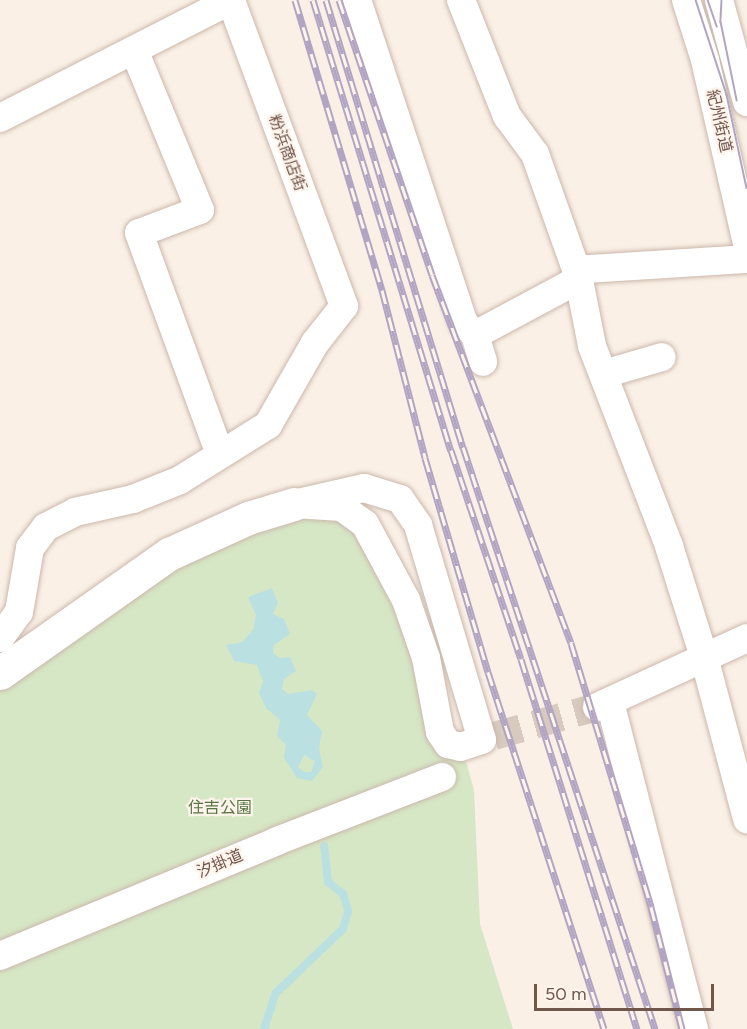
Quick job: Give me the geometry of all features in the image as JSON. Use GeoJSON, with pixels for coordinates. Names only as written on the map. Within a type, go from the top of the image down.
{"type":"FeatureCollection","features":[{"type":"Feature","properties":{"kind":"street"},"geometry":{"type":"LineString","coordinates":[[0,118],[231,0]]}},
{"type":"Feature","properties":{"kind":"street","name":"粉浜商店街"},"geometry":{"type":"LineString","coordinates":[[220,454],[267,425],[315,343],[344,306],[231,0]]}},
{"type":"Feature","properties":{"kind":"street"},"geometry":{"type":"LineString","coordinates":[[357,0],[464,323],[475,335],[483,362]]}},
{"type":"Feature","properties":{"kind":"street"},"geometry":{"type":"LineString","coordinates":[[460,0],[507,116],[535,154],[578,274],[592,346],[669,546],[704,657],[747,819]]}},
{"type":"Feature","properties":{"kind":"street","name":"紀州街道"},"geometry":{"type":"LineString","coordinates":[[686,0],[705,60],[747,243]]}},
{"type":"Feature","properties":{"kind":"street","name":"紀州街道"},"geometry":{"type":"LineString","coordinates":[[719,0],[747,102]]}},
{"type":"Feature","properties":{"kind":"street"},"geometry":{"type":"LineString","coordinates":[[0,638],[19,612],[30,548],[46,527],[75,512],[133,499],[180,480],[220,454],[139,233],[200,210],[134,50]]}},
{"type":"Feature","properties":{"kind":"street"},"geometry":{"type":"LineString","coordinates":[[475,335],[570,284],[578,274],[588,269],[747,259]]}},
{"type":"Feature","properties":{"kind":"street"},"geometry":{"type":"LineString","coordinates":[[604,375],[662,357]]}},
{"type":"Feature","properties":{"kind":"street"},"geometry":{"type":"LineString","coordinates":[[0,673],[169,554],[248,519],[294,504],[364,488],[400,499],[418,525],[488,738],[461,747],[448,744],[440,732],[426,658],[388,564],[365,524],[342,507],[294,504]]}},
{"type":"Feature","properties":{"kind":"street"},"geometry":{"type":"LineString","coordinates":[[388,564],[390,551],[400,541],[414,540],[426,548]]}},
{"type":"Feature","properties":{"kind":"street"},"geometry":{"type":"LineString","coordinates":[[693,1029],[603,704],[747,638]]}},
{"type":"Feature","properties":{"kind":"street","name":"汐掛道"},"geometry":{"type":"LineString","coordinates":[[0,956],[277,841],[442,777]]}},
{"type":"Feature","properties":{"kind":"green space","name":"住吉公園"},"geometry":{"type":"Polygon","coordinates":[[[306,515],[336,516],[359,533],[465,758],[474,790],[480,924],[513,1029],[0,1029],[0,686],[163,570],[252,528],[306,515]]]}},
{"type":"Feature","properties":{"kind":"water"},"geometry":{"type":"Polygon","coordinates":[[[272,588],[278,603],[273,614],[284,619],[290,634],[274,645],[273,653],[280,658],[290,657],[296,671],[284,679],[282,689],[288,694],[312,690],[317,694],[307,715],[322,731],[319,748],[323,767],[312,781],[297,778],[284,758],[286,745],[277,736],[280,720],[266,708],[259,693],[263,681],[257,665],[234,661],[226,645],[242,642],[253,630],[256,615],[248,597],[272,588]],[[304,755],[298,767],[304,772],[311,772],[315,761],[304,755]]]}},
{"type":"Feature","properties":{"kind":"waterway"},"geometry":{"type":"LineString","coordinates":[[264,1029],[276,993],[343,929],[348,911],[343,894],[328,882],[324,846]]}},
{"type":"Feature","properties":{"kind":"tunnel"},"geometry":{"type":"LineString","coordinates":[[494,736],[597,707]]}},
{"type":"Feature","properties":{"kind":"tram line"},"geometry":{"type":"LineString","coordinates":[[696,0],[727,95],[747,188]]}},
{"type":"Feature","properties":{"kind":"tram line"},"geometry":{"type":"LineString","coordinates":[[708,0],[717,26]]}},
{"type":"Feature","properties":{"kind":"tram line"},"geometry":{"type":"LineString","coordinates":[[722,0],[721,22],[737,100]]}},
{"type":"Feature","properties":{"kind":"railway"},"geometry":{"type":"LineString","coordinates":[[295,0],[382,290],[425,458],[488,672],[604,1029]]}},
{"type":"Feature","properties":{"kind":"railway"},"geometry":{"type":"LineString","coordinates":[[313,0],[451,450],[521,659],[637,1029]]}},
{"type":"Feature","properties":{"kind":"railway"},"geometry":{"type":"LineString","coordinates":[[326,0],[463,447],[655,1029]]}},
{"type":"Feature","properties":{"kind":"railway"},"geometry":{"type":"LineString","coordinates":[[339,0],[432,275],[571,643],[651,907],[682,1029]]}}]}
